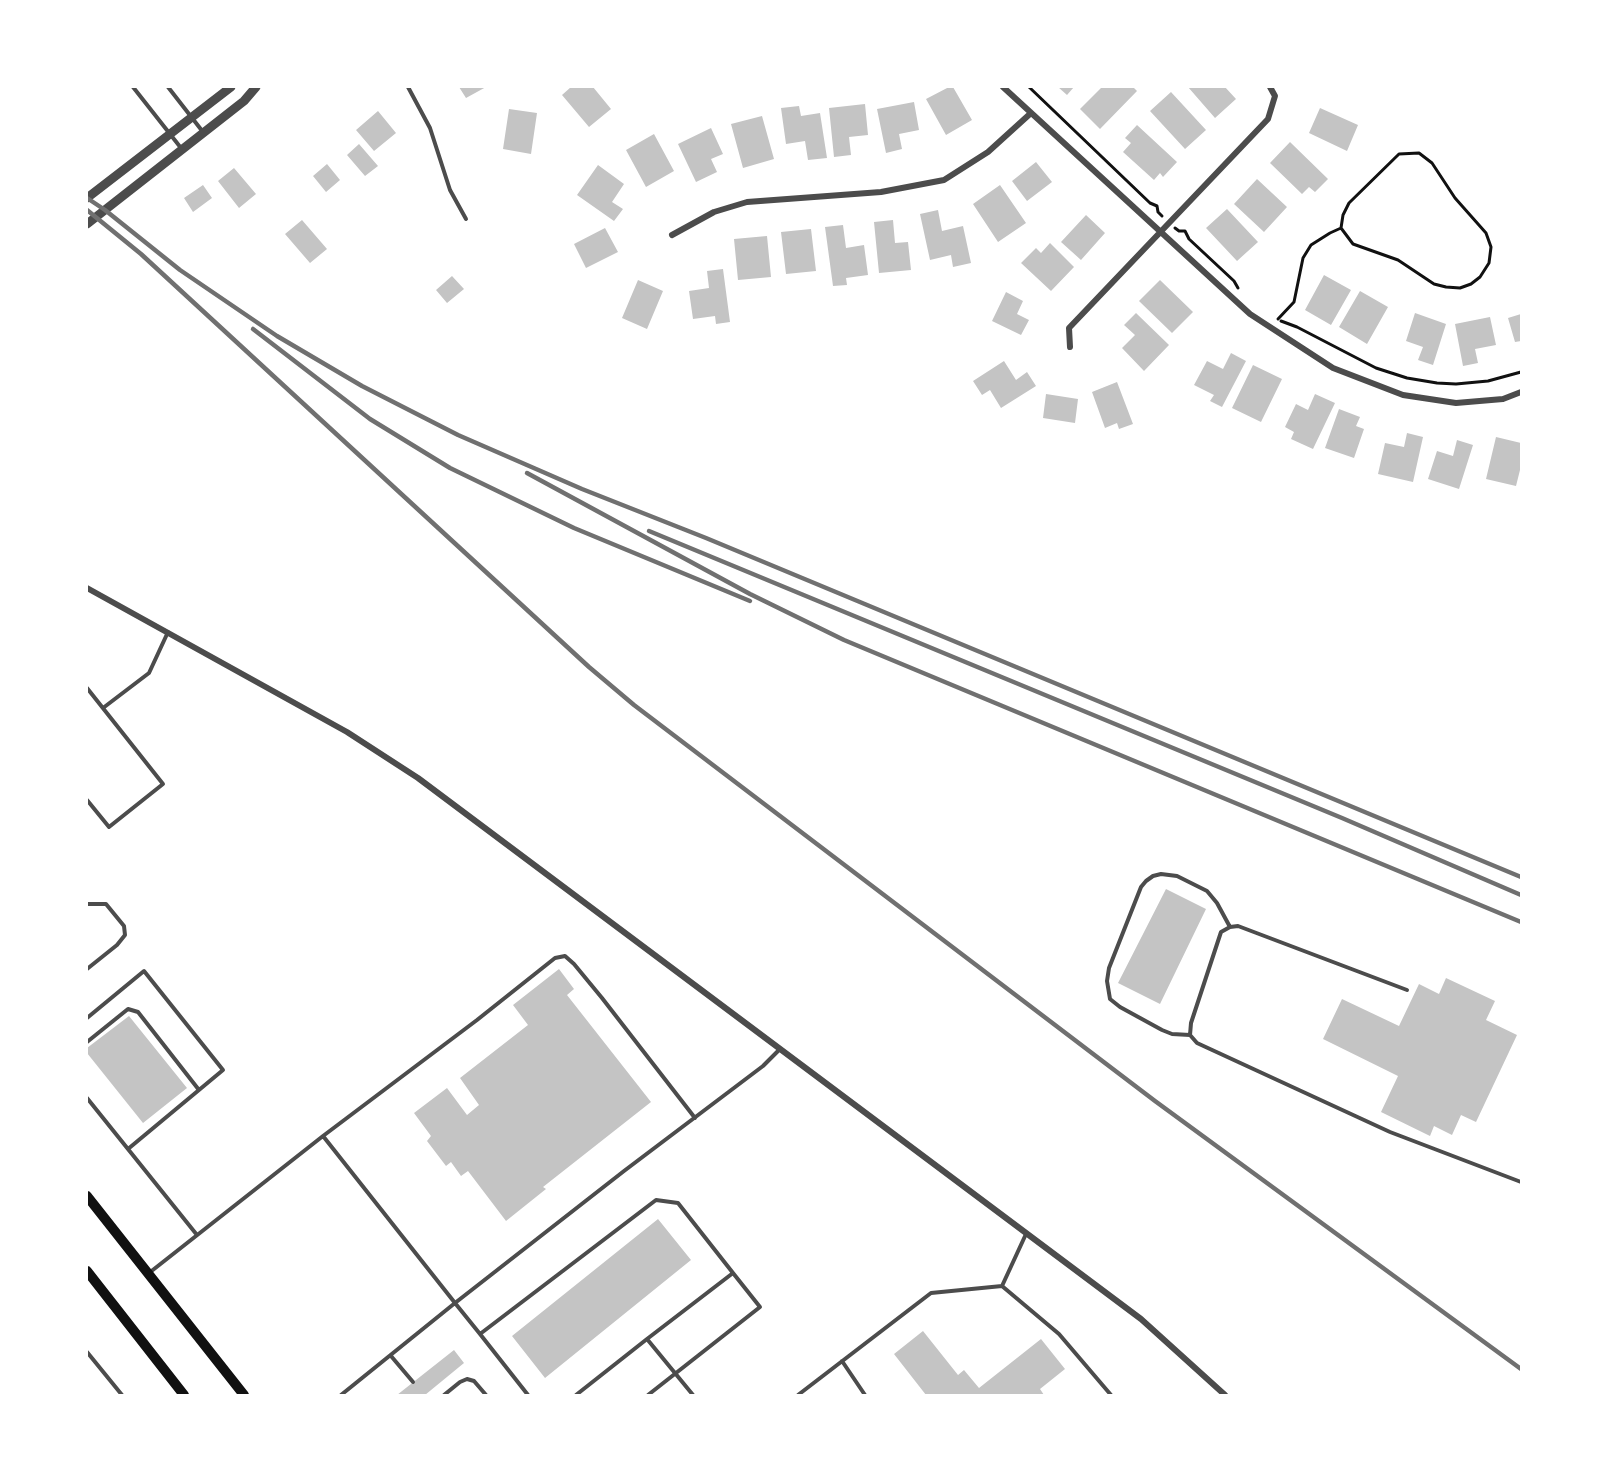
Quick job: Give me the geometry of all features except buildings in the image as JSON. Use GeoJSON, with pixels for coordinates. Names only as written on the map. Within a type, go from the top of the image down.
{"type":"FeatureCollection","features":[{"type":"Feature","properties":{"kind":"main road"},"geometry":{"type":"LineString","coordinates":[[87,1196],[244,1395]]}},
{"type":"Feature","properties":{"kind":"main road"},"geometry":{"type":"LineString","coordinates":[[87,1271],[184,1395]]}},
{"type":"Feature","properties":{"kind":"street"},"geometry":{"type":"LineString","coordinates":[[87,198],[231,87]]}},
{"type":"Feature","properties":{"kind":"street"},"geometry":{"type":"LineString","coordinates":[[87,224],[244,101],[256,87]]}},
{"type":"Feature","properties":{"kind":"street"},"geometry":{"type":"LineString","coordinates":[[1003,87],[1250,314],[1333,368],[1403,395],[1456,403],[1503,399],[1521,392]]}},
{"type":"Feature","properties":{"kind":"street"},"geometry":{"type":"LineString","coordinates":[[1070,347],[1069,328],[1268,119],[1275,96],[1270,87]]}},
{"type":"Feature","properties":{"kind":"street"},"geometry":{"type":"LineString","coordinates":[[672,235],[714,212],[747,202],[881,192],[944,180],[988,152],[1031,112]]}},
{"type":"Feature","properties":{"kind":"street"},"geometry":{"type":"LineString","coordinates":[[87,588],[347,732],[418,778],[1140,1319],[1225,1395]]}},
{"type":"Feature","properties":{"kind":"lane"},"geometry":{"type":"LineString","coordinates":[[133,87],[182,150]]}},
{"type":"Feature","properties":{"kind":"lane"},"geometry":{"type":"LineString","coordinates":[[168,87],[204,133]]}},
{"type":"Feature","properties":{"kind":"lane"},"geometry":{"type":"LineString","coordinates":[[408,87],[430,128],[450,190],[466,219]]}},
{"type":"Feature","properties":{"kind":"lane"},"geometry":{"type":"LineString","coordinates":[[103,708],[149,673],[168,632]]}},
{"type":"Feature","properties":{"kind":"lane"},"geometry":{"type":"LineString","coordinates":[[87,688],[163,784],[109,827],[87,800]]}},
{"type":"Feature","properties":{"kind":"lane"},"geometry":{"type":"LineString","coordinates":[[1230,927],[1217,903],[1207,891],[1177,876],[1161,874],[1153,876],[1141,887],[1109,968],[1110,999],[1162,1030],[1172,1034],[1190,1035],[1197,1042],[1390,1132],[1521,1182]]}},
{"type":"Feature","properties":{"kind":"lane"},"geometry":{"type":"LineString","coordinates":[[87,904],[106,904],[124,926],[125,935],[117,945],[87,969]]}},
{"type":"Feature","properties":{"kind":"lane"},"geometry":{"type":"LineString","coordinates":[[1190,1035],[1191,1023],[1221,932],[1230,927],[1238,926],[1407,990]]}},
{"type":"Feature","properties":{"kind":"lane"},"geometry":{"type":"LineString","coordinates":[[148,1273],[555,958],[565,956],[574,964],[695,1118]]}},
{"type":"Feature","properties":{"kind":"lane"},"geometry":{"type":"LineString","coordinates":[[87,1018],[144,972],[223,1070],[128,1149]]}},
{"type":"Feature","properties":{"kind":"lane"},"geometry":{"type":"LineString","coordinates":[[87,1042],[128,1009],[138,1012],[199,1090]]}},
{"type":"Feature","properties":{"kind":"lane"},"geometry":{"type":"LineString","coordinates":[[341,1395],[455,1303],[763,1066],[780,1050]]}},
{"type":"Feature","properties":{"kind":"lane"},"geometry":{"type":"LineString","coordinates":[[87,1098],[197,1235]]}},
{"type":"Feature","properties":{"kind":"lane"},"geometry":{"type":"LineString","coordinates":[[323,1136],[528,1395]]}},
{"type":"Feature","properties":{"kind":"lane"},"geometry":{"type":"LineString","coordinates":[[480,1334],[656,1200],[678,1203],[760,1306],[648,1395]]}},
{"type":"Feature","properties":{"kind":"lane"},"geometry":{"type":"LineString","coordinates":[[1002,1286],[1026,1234]]}},
{"type":"Feature","properties":{"kind":"lane"},"geometry":{"type":"LineString","coordinates":[[576,1395],[733,1274]]}},
{"type":"Feature","properties":{"kind":"lane"},"geometry":{"type":"LineString","coordinates":[[798,1395],[931,1293],[1002,1286],[1059,1334],[1111,1395]]}},
{"type":"Feature","properties":{"kind":"lane"},"geometry":{"type":"LineString","coordinates":[[647,1339],[693,1395]]}},
{"type":"Feature","properties":{"kind":"lane"},"geometry":{"type":"LineString","coordinates":[[87,1352],[122,1395]]}},
{"type":"Feature","properties":{"kind":"lane"},"geometry":{"type":"LineString","coordinates":[[391,1356],[414,1382]]}},
{"type":"Feature","properties":{"kind":"lane"},"geometry":{"type":"LineString","coordinates":[[842,1361],[865,1395]]}},
{"type":"Feature","properties":{"kind":"lane"},"geometry":{"type":"LineString","coordinates":[[444,1395],[467,1379],[474,1381],[486,1395]]}},
{"type":"Feature","properties":{"kind":"path"},"geometry":{"type":"LineString","coordinates":[[1029,87],[1150,203],[1157,206],[1158,212],[1168,223],[1179,231],[1185,231],[1189,239],[1234,281],[1242,293]]}},
{"type":"Feature","properties":{"kind":"path"},"geometry":{"type":"LineString","coordinates":[[1399,153],[1419,153],[1432,163],[1455,198],[1486,233],[1491,247],[1488,263],[1480,277],[1460,288],[1446,287],[1434,284],[1398,260],[1353,244],[1341,228],[1343,215],[1349,204],[1394,157],[1399,153]]}},
{"type":"Feature","properties":{"kind":"path"},"geometry":{"type":"LineString","coordinates":[[1278,319],[1294,302],[1303,258],[1311,245],[1341,228]]}},
{"type":"Feature","properties":{"kind":"path"},"geometry":{"type":"LineString","coordinates":[[1273,316],[1376,368],[1407,378],[1456,384],[1488,381],[1521,372]]}},
{"type":"Feature","properties":{"kind":"railway"},"geometry":{"type":"LineString","coordinates":[[87,198],[180,270],[277,336],[362,386],[458,435],[582,489],[706,538],[1521,877]]}},
{"type":"Feature","properties":{"kind":"railway"},"geometry":{"type":"LineString","coordinates":[[87,210],[141,254],[589,667],[634,705],[1155,1101],[1521,1369]]}},
{"type":"Feature","properties":{"kind":"railway"},"geometry":{"type":"LineString","coordinates":[[253,329],[370,419],[450,468],[574,528],[750,601]]}},
{"type":"Feature","properties":{"kind":"railway"},"geometry":{"type":"LineString","coordinates":[[527,473],[750,594],[844,640],[1521,922]]}},
{"type":"Feature","properties":{"kind":"railway"},"geometry":{"type":"LineString","coordinates":[[649,531],[1342,818],[1521,895]]}}]}
